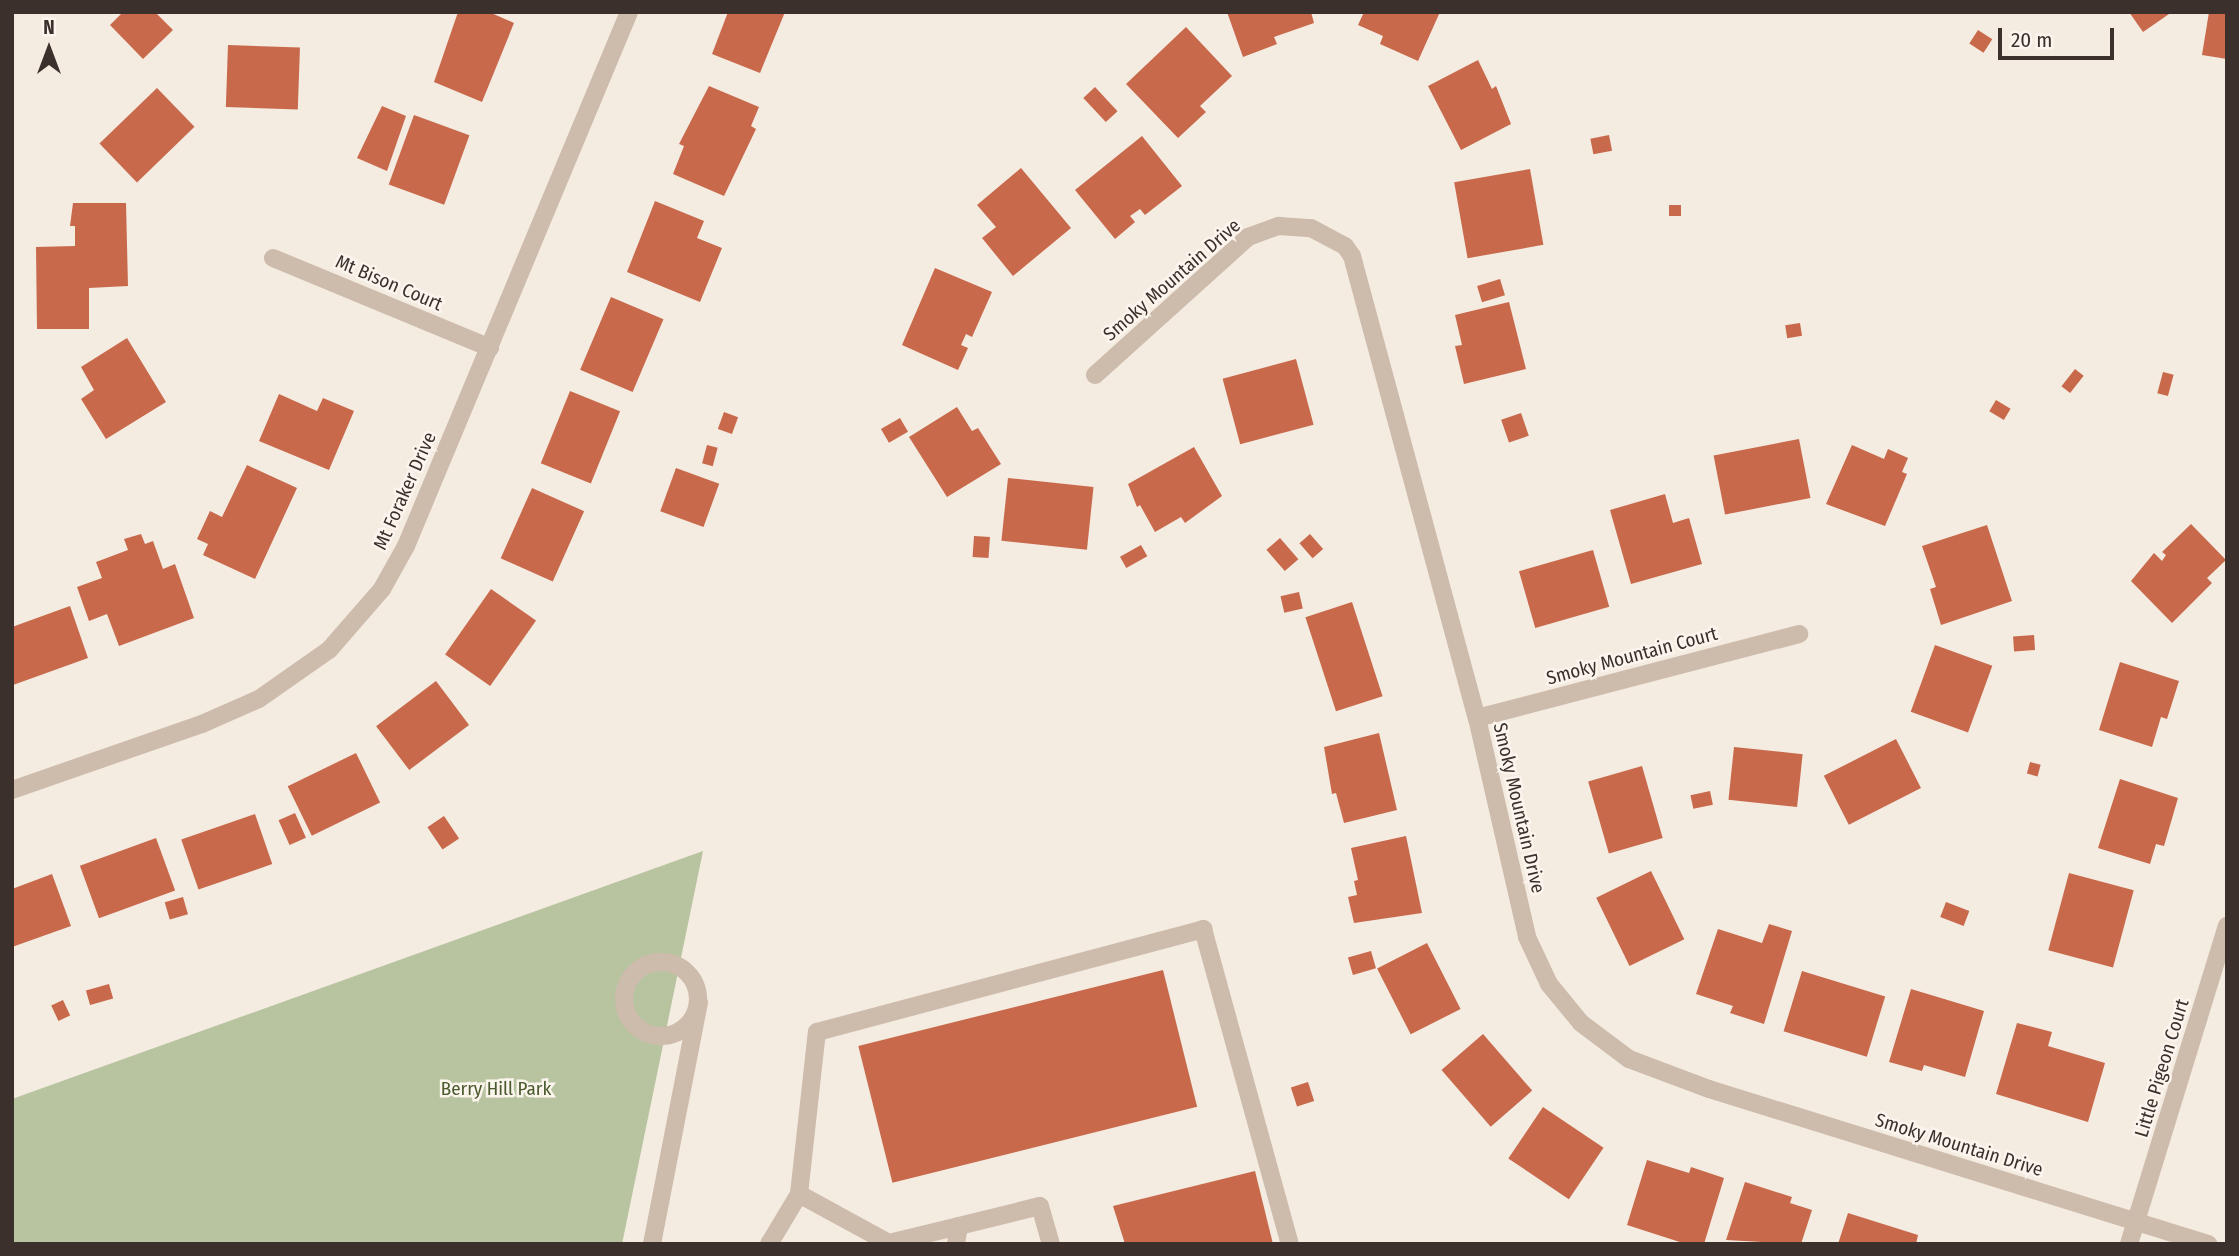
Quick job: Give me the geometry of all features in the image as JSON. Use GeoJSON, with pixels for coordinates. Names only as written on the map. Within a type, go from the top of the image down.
{"type":"FeatureCollection","features":[{"type":"Feature","properties":{"kind":"street","name":"Mt Foraker Drive"},"geometry":{"type":"LineString","coordinates":[[12,790],[236,709],[295,678],[329,650],[382,589],[406,546],[629,12]]}},
{"type":"Feature","properties":{"kind":"street","name":"Smoky Mountain Drive"},"geometry":{"type":"LineString","coordinates":[[1096,375],[1248,237],[1279,226],[1311,228],[1345,246],[1352,256],[1476,718],[1527,937],[1549,984],[1581,1023],[1629,1059],[1709,1089],[2208,1244]]}},
{"type":"Feature","properties":{"kind":"street","name":"Mt Bison Court"},"geometry":{"type":"LineString","coordinates":[[273,258],[490,348]]}},
{"type":"Feature","properties":{"kind":"street","name":"Smoky Mountain Court"},"geometry":{"type":"LineString","coordinates":[[1476,718],[1799,634]]}},
{"type":"Feature","properties":{"kind":"street","name":"Little Pigeon Court"},"geometry":{"type":"LineString","coordinates":[[2130,1244],[2227,926]]}},
{"type":"Feature","properties":{"kind":"street"},"geometry":{"type":"LineString","coordinates":[[769,1244],[799,1194],[817,1032],[1203,929],[1290,1244]]}},
{"type":"Feature","properties":{"kind":"street"},"geometry":{"type":"LineString","coordinates":[[652,1244],[699,1003],[698,991],[687,971],[665,961],[633,973],[623,995],[630,1020],[651,1035],[664,1036],[687,1026],[699,1003]]}},
{"type":"Feature","properties":{"kind":"street"},"geometry":{"type":"LineString","coordinates":[[799,1194],[889,1243],[958,1235],[1040,1206],[1051,1244]]}},
{"type":"Feature","properties":{"kind":"green space","name":"Berry Hill Park"},"geometry":{"type":"Polygon","coordinates":[[[703,851],[622,1244],[12,1244],[12,1099],[703,851]]]}},
{"type":"Feature","properties":{"kind":"building"},"geometry":{"type":"Polygon","coordinates":[[[123,12],[155,12],[173,30],[143,59],[110,25],[123,12]]]}},
{"type":"Feature","properties":{"kind":"building"},"geometry":{"type":"Polygon","coordinates":[[[458,12],[489,12],[514,23],[482,102],[434,82],[458,12]]]}},
{"type":"Feature","properties":{"kind":"building"},"geometry":{"type":"Polygon","coordinates":[[[728,12],[785,12],[760,73],[712,54],[728,12]]]}},
{"type":"Feature","properties":{"kind":"building"},"geometry":{"type":"Polygon","coordinates":[[[1227,12],[1311,12],[1314,23],[1274,37],[1277,44],[1243,57],[1227,12]]]}},
{"type":"Feature","properties":{"kind":"building"},"geometry":{"type":"Polygon","coordinates":[[[1364,12],[1440,12],[1418,61],[1380,44],[1383,36],[1358,25],[1364,12]]]}},
{"type":"Feature","properties":{"kind":"building"},"geometry":{"type":"Polygon","coordinates":[[[2129,12],[2172,12],[2143,32],[2129,12]]]}},
{"type":"Feature","properties":{"kind":"building"},"geometry":{"type":"Polygon","coordinates":[[[2209,12],[2227,12],[2227,59],[2202,55],[2209,12]]]}},
{"type":"Feature","properties":{"kind":"building"},"geometry":{"type":"Polygon","coordinates":[[[1186,27],[1232,76],[1200,106],[1206,112],[1178,138],[1126,84],[1186,27]]]}},
{"type":"Feature","properties":{"kind":"building"},"geometry":{"type":"Polygon","coordinates":[[[1978,30],[1992,39],[1984,53],[1969,43],[1978,30]]]}},
{"type":"Feature","properties":{"kind":"building"},"geometry":{"type":"Polygon","coordinates":[[[228,45],[300,48],[298,109],[226,107],[228,45]]]}},
{"type":"Feature","properties":{"kind":"building"},"geometry":{"type":"Polygon","coordinates":[[[1478,60],[1492,89],[1496,86],[1511,124],[1461,150],[1428,86],[1478,60]]]}},
{"type":"Feature","properties":{"kind":"building"},"geometry":{"type":"Polygon","coordinates":[[[709,86],[759,107],[751,126],[756,129],[724,196],[673,174],[684,146],[679,144],[709,86]]]}},
{"type":"Feature","properties":{"kind":"building"},"geometry":{"type":"Polygon","coordinates":[[[1095,87],[1118,111],[1106,122],[1083,98],[1095,87]]]}},
{"type":"Feature","properties":{"kind":"building"},"geometry":{"type":"Polygon","coordinates":[[[157,88],[195,127],[137,182],[99,144],[157,88]]]}},
{"type":"Feature","properties":{"kind":"building"},"geometry":{"type":"Polygon","coordinates":[[[382,106],[406,116],[387,171],[357,158],[382,106]]]}},
{"type":"Feature","properties":{"kind":"building"},"geometry":{"type":"Polygon","coordinates":[[[414,115],[469,135],[444,205],[389,185],[414,115]]]}},
{"type":"Feature","properties":{"kind":"building"},"geometry":{"type":"Polygon","coordinates":[[[1609,135],[1612,151],[1593,154],[1590,139],[1609,135]]]}},
{"type":"Feature","properties":{"kind":"building"},"geometry":{"type":"Polygon","coordinates":[[[1142,136],[1182,186],[1145,215],[1140,209],[1130,216],[1135,222],[1115,239],[1075,190],[1142,136]]]}},
{"type":"Feature","properties":{"kind":"building"},"geometry":{"type":"Polygon","coordinates":[[[1021,168],[1071,228],[1013,276],[982,238],[996,227],[977,205],[1021,168]]]}},
{"type":"Feature","properties":{"kind":"building"},"geometry":{"type":"Polygon","coordinates":[[[1530,169],[1543,245],[1468,258],[1454,182],[1530,169]]]}},
{"type":"Feature","properties":{"kind":"building"},"geometry":{"type":"Polygon","coordinates":[[[655,201],[704,221],[697,238],[722,248],[700,302],[627,272],[655,201]]]}},
{"type":"Feature","properties":{"kind":"building"},"geometry":{"type":"Polygon","coordinates":[[[73,203],[126,203],[128,286],[89,288],[89,329],[37,329],[36,247],[75,246],[75,226],[70,226],[73,203]]]}},
{"type":"Feature","properties":{"kind":"building"},"geometry":{"type":"Polygon","coordinates":[[[1669,205],[1681,205],[1681,216],[1669,216],[1669,205]]]}},
{"type":"Feature","properties":{"kind":"building"},"geometry":{"type":"Polygon","coordinates":[[[935,268],[992,292],[972,337],[966,334],[961,345],[968,348],[958,370],[902,345],[935,268]]]}},
{"type":"Feature","properties":{"kind":"building"},"geometry":{"type":"Polygon","coordinates":[[[1500,279],[1505,295],[1482,302],[1477,286],[1500,279]]]}},
{"type":"Feature","properties":{"kind":"building"},"geometry":{"type":"Polygon","coordinates":[[[611,297],[663,319],[633,392],[580,370],[611,297]]]}},
{"type":"Feature","properties":{"kind":"building"},"geometry":{"type":"Polygon","coordinates":[[[1509,302],[1526,369],[1464,384],[1455,346],[1462,345],[1455,315],[1509,302]]]}},
{"type":"Feature","properties":{"kind":"building"},"geometry":{"type":"Polygon","coordinates":[[[1800,323],[1802,336],[1787,338],[1785,325],[1800,323]]]}},
{"type":"Feature","properties":{"kind":"building"},"geometry":{"type":"Polygon","coordinates":[[[127,338],[166,402],[106,439],[81,399],[94,390],[81,367],[127,338]]]}},
{"type":"Feature","properties":{"kind":"building"},"geometry":{"type":"Polygon","coordinates":[[[1296,359],[1314,425],[1240,444],[1223,379],[1296,359]]]}},
{"type":"Feature","properties":{"kind":"building"},"geometry":{"type":"Polygon","coordinates":[[[2075,369],[2084,376],[2070,393],[2061,386],[2075,369]]]}},
{"type":"Feature","properties":{"kind":"building"},"geometry":{"type":"Polygon","coordinates":[[[2163,372],[2174,375],[2168,396],[2157,393],[2163,372]]]}},
{"type":"Feature","properties":{"kind":"building"},"geometry":{"type":"Polygon","coordinates":[[[570,391],[620,411],[591,484],[541,463],[570,391]]]}},
{"type":"Feature","properties":{"kind":"building"},"geometry":{"type":"Polygon","coordinates":[[[279,394],[317,411],[323,398],[354,411],[329,470],[259,441],[279,394]]]}},
{"type":"Feature","properties":{"kind":"building"},"geometry":{"type":"Polygon","coordinates":[[[1996,400],[2011,409],[2004,420],[1989,411],[1996,400]]]}},
{"type":"Feature","properties":{"kind":"building"},"geometry":{"type":"Polygon","coordinates":[[[957,407],[972,431],[978,428],[1001,464],[947,497],[909,437],[957,407]]]}},
{"type":"Feature","properties":{"kind":"building"},"geometry":{"type":"Polygon","coordinates":[[[724,412],[738,417],[732,434],[718,429],[724,412]]]}},
{"type":"Feature","properties":{"kind":"building"},"geometry":{"type":"Polygon","coordinates":[[[1521,413],[1529,436],[1509,443],[1501,420],[1521,413]]]}},
{"type":"Feature","properties":{"kind":"building"},"geometry":{"type":"Polygon","coordinates":[[[900,418],[908,432],[889,443],[881,429],[900,418]]]}},
{"type":"Feature","properties":{"kind":"building"},"geometry":{"type":"Polygon","coordinates":[[[1799,439],[1810,498],[1725,514],[1714,456],[1799,439]]]}},
{"type":"Feature","properties":{"kind":"building"},"geometry":{"type":"Polygon","coordinates":[[[707,445],[718,448],[713,466],[702,463],[707,445]]]}},
{"type":"Feature","properties":{"kind":"building"},"geometry":{"type":"Polygon","coordinates":[[[1852,445],[1884,459],[1888,449],[1908,458],[1902,472],[1907,474],[1885,526],[1826,504],[1852,445]]]}},
{"type":"Feature","properties":{"kind":"building"},"geometry":{"type":"Polygon","coordinates":[[[1194,447],[1222,496],[1185,523],[1181,517],[1155,532],[1140,505],[1137,507],[1128,484],[1194,447]]]}},
{"type":"Feature","properties":{"kind":"building"},"geometry":{"type":"Polygon","coordinates":[[[247,465],[297,488],[255,579],[203,555],[208,544],[197,539],[210,511],[222,517],[247,465]]]}},
{"type":"Feature","properties":{"kind":"building"},"geometry":{"type":"Polygon","coordinates":[[[676,468],[719,484],[703,527],[660,511],[676,468]]]}},
{"type":"Feature","properties":{"kind":"building"},"geometry":{"type":"Polygon","coordinates":[[[1008,478],[1094,487],[1087,550],[1001,541],[1008,478]]]}},
{"type":"Feature","properties":{"kind":"building"},"geometry":{"type":"Polygon","coordinates":[[[532,488],[584,511],[553,582],[501,558],[532,488]]]}},
{"type":"Feature","properties":{"kind":"building"},"geometry":{"type":"Polygon","coordinates":[[[1665,494],[1673,523],[1689,518],[1702,564],[1631,584],[1610,510],[1665,494]]]}},
{"type":"Feature","properties":{"kind":"building"},"geometry":{"type":"Polygon","coordinates":[[[2191,524],[2226,560],[2207,578],[2212,583],[2172,623],[2131,581],[2154,553],[2162,561],[2166,555],[2162,552],[2191,524]]]}},
{"type":"Feature","properties":{"kind":"building"},"geometry":{"type":"Polygon","coordinates":[[[1987,525],[2012,601],[1941,625],[1930,589],[1936,587],[1922,546],[1987,525]]]}},
{"type":"Feature","properties":{"kind":"building"},"geometry":{"type":"Polygon","coordinates":[[[141,534],[145,544],[153,541],[163,569],[175,564],[194,618],[119,646],[107,614],[89,621],[77,587],[102,578],[96,562],[128,550],[124,539],[141,534]]]}},
{"type":"Feature","properties":{"kind":"building"},"geometry":{"type":"Polygon","coordinates":[[[1310,534],[1323,549],[1313,558],[1299,543],[1310,534]]]}},
{"type":"Feature","properties":{"kind":"building"},"geometry":{"type":"Polygon","coordinates":[[[974,536],[990,537],[988,558],[973,557],[974,536]]]}},
{"type":"Feature","properties":{"kind":"building"},"geometry":{"type":"Polygon","coordinates":[[[1280,538],[1298,559],[1285,571],[1266,550],[1280,538]]]}},
{"type":"Feature","properties":{"kind":"building"},"geometry":{"type":"Polygon","coordinates":[[[1141,545],[1147,556],[1126,568],[1120,557],[1141,545]]]}},
{"type":"Feature","properties":{"kind":"building"},"geometry":{"type":"Polygon","coordinates":[[[1593,550],[1609,607],[1535,628],[1519,571],[1593,550]]]}},
{"type":"Feature","properties":{"kind":"building"},"geometry":{"type":"Polygon","coordinates":[[[491,589],[536,621],[490,686],[445,655],[491,589]]]}},
{"type":"Feature","properties":{"kind":"building"},"geometry":{"type":"Polygon","coordinates":[[[1299,592],[1303,609],[1284,613],[1280,596],[1299,592]]]}},
{"type":"Feature","properties":{"kind":"building"},"geometry":{"type":"Polygon","coordinates":[[[1352,602],[1383,696],[1336,711],[1305,617],[1352,602]]]}},
{"type":"Feature","properties":{"kind":"building"},"geometry":{"type":"Polygon","coordinates":[[[70,606],[88,658],[13,685],[12,627],[70,606]]]}},
{"type":"Feature","properties":{"kind":"building"},"geometry":{"type":"Polygon","coordinates":[[[2034,635],[2035,650],[2014,651],[2013,636],[2034,635]]]}},
{"type":"Feature","properties":{"kind":"building"},"geometry":{"type":"Polygon","coordinates":[[[1935,645],[1992,666],[1968,733],[1911,712],[1935,645]]]}},
{"type":"Feature","properties":{"kind":"building"},"geometry":{"type":"Polygon","coordinates":[[[2120,662],[2179,681],[2167,719],[2161,717],[2152,747],[2099,730],[2120,662]]]}},
{"type":"Feature","properties":{"kind":"building"},"geometry":{"type":"Polygon","coordinates":[[[436,681],[469,725],[409,770],[376,726],[436,681]]]}},
{"type":"Feature","properties":{"kind":"building"},"geometry":{"type":"Polygon","coordinates":[[[1379,733],[1397,810],[1344,823],[1336,793],[1332,794],[1324,747],[1379,733]]]}},
{"type":"Feature","properties":{"kind":"building"},"geometry":{"type":"Polygon","coordinates":[[[1896,739],[1921,788],[1849,825],[1824,776],[1896,739]]]}},
{"type":"Feature","properties":{"kind":"building"},"geometry":{"type":"Polygon","coordinates":[[[1734,747],[1803,754],[1797,807],[1728,800],[1734,747]]]}},
{"type":"Feature","properties":{"kind":"building"},"geometry":{"type":"Polygon","coordinates":[[[356,753],[380,802],[312,836],[288,786],[356,753]]]}},
{"type":"Feature","properties":{"kind":"building"},"geometry":{"type":"Polygon","coordinates":[[[2030,762],[2041,765],[2038,776],[2027,774],[2030,762]]]}},
{"type":"Feature","properties":{"kind":"building"},"geometry":{"type":"Polygon","coordinates":[[[1642,766],[1663,838],[1609,854],[1588,781],[1642,766]]]}},
{"type":"Feature","properties":{"kind":"building"},"geometry":{"type":"Polygon","coordinates":[[[2120,779],[2178,798],[2164,846],[2156,844],[2150,864],[2098,848],[2120,779]]]}},
{"type":"Feature","properties":{"kind":"building"},"geometry":{"type":"Polygon","coordinates":[[[1710,791],[1713,805],[1693,809],[1690,795],[1710,791]]]}},
{"type":"Feature","properties":{"kind":"building"},"geometry":{"type":"Polygon","coordinates":[[[295,813],[306,838],[290,845],[279,820],[295,813]]]}},
{"type":"Feature","properties":{"kind":"building"},"geometry":{"type":"Polygon","coordinates":[[[255,814],[272,864],[199,890],[181,839],[255,814]]]}},
{"type":"Feature","properties":{"kind":"building"},"geometry":{"type":"Polygon","coordinates":[[[444,816],[459,838],[443,850],[427,827],[444,816]]]}},
{"type":"Feature","properties":{"kind":"building"},"geometry":{"type":"Polygon","coordinates":[[[1406,836],[1422,913],[1354,923],[1348,897],[1357,895],[1354,881],[1358,880],[1351,848],[1406,836]]]}},
{"type":"Feature","properties":{"kind":"building"},"geometry":{"type":"Polygon","coordinates":[[[156,838],[175,891],[99,918],[80,866],[156,838]]]}},
{"type":"Feature","properties":{"kind":"building"},"geometry":{"type":"Polygon","coordinates":[[[1651,871],[1684,939],[1629,966],[1596,898],[1651,871]]]}},
{"type":"Feature","properties":{"kind":"building"},"geometry":{"type":"Polygon","coordinates":[[[2069,873],[2134,890],[2113,968],[2048,950],[2069,873]]]}},
{"type":"Feature","properties":{"kind":"building"},"geometry":{"type":"Polygon","coordinates":[[[52,874],[71,926],[12,947],[12,889],[52,874]]]}},
{"type":"Feature","properties":{"kind":"building"},"geometry":{"type":"Polygon","coordinates":[[[183,897],[188,914],[170,920],[165,902],[183,897]]]}},
{"type":"Feature","properties":{"kind":"building"},"geometry":{"type":"Polygon","coordinates":[[[1946,902],[1969,911],[1964,926],[1940,917],[1946,902]]]}},
{"type":"Feature","properties":{"kind":"building"},"geometry":{"type":"Polygon","coordinates":[[[1769,924],[1792,931],[1764,1024],[1730,1013],[1733,1006],[1696,994],[1718,929],[1762,943],[1769,924]]]}},
{"type":"Feature","properties":{"kind":"building"},"geometry":{"type":"Polygon","coordinates":[[[1427,943],[1461,1009],[1411,1034],[1377,968],[1427,943]]]}},
{"type":"Feature","properties":{"kind":"building"},"geometry":{"type":"Polygon","coordinates":[[[1371,951],[1376,968],[1353,975],[1348,958],[1371,951]]]}},
{"type":"Feature","properties":{"kind":"building"},"geometry":{"type":"Polygon","coordinates":[[[1163,970],[1197,1107],[892,1183],[858,1046],[1163,970]]]}},
{"type":"Feature","properties":{"kind":"building"},"geometry":{"type":"Polygon","coordinates":[[[1802,971],[1885,996],[1867,1057],[1784,1031],[1802,971]]]}},
{"type":"Feature","properties":{"kind":"building"},"geometry":{"type":"Polygon","coordinates":[[[109,984],[113,998],[90,1005],[86,991],[109,984]]]}},
{"type":"Feature","properties":{"kind":"building"},"geometry":{"type":"Polygon","coordinates":[[[1911,989],[1984,1011],[1965,1077],[1924,1065],[1922,1071],[1889,1062],[1911,989]]]}},
{"type":"Feature","properties":{"kind":"building"},"geometry":{"type":"Polygon","coordinates":[[[63,1000],[70,1015],[58,1021],[51,1005],[63,1000]]]}},
{"type":"Feature","properties":{"kind":"building"},"geometry":{"type":"Polygon","coordinates":[[[2017,1023],[2052,1032],[2048,1046],[2105,1063],[2088,1122],[1996,1094],[2017,1023]]]}},
{"type":"Feature","properties":{"kind":"building"},"geometry":{"type":"Polygon","coordinates":[[[1483,1034],[1532,1091],[1491,1127],[1441,1070],[1483,1034]]]}},
{"type":"Feature","properties":{"kind":"building"},"geometry":{"type":"Polygon","coordinates":[[[1308,1082],[1314,1101],[1297,1107],[1291,1088],[1308,1082]]]}},
{"type":"Feature","properties":{"kind":"building"},"geometry":{"type":"Polygon","coordinates":[[[1543,1107],[1604,1148],[1569,1199],[1508,1158],[1543,1107]]]}},
{"type":"Feature","properties":{"kind":"building"},"geometry":{"type":"Polygon","coordinates":[[[1647,1160],[1689,1173],[1691,1167],[1724,1178],[1704,1244],[1686,1244],[1627,1225],[1647,1160]]]}},
{"type":"Feature","properties":{"kind":"building"},"geometry":{"type":"Polygon","coordinates":[[[1255,1171],[1273,1244],[1125,1244],[1113,1206],[1255,1171]]]}},
{"type":"Feature","properties":{"kind":"building"},"geometry":{"type":"Polygon","coordinates":[[[1745,1182],[1792,1197],[1790,1203],[1812,1210],[1801,1244],[1726,1240],[1745,1182]]]}},
{"type":"Feature","properties":{"kind":"building"},"geometry":{"type":"Polygon","coordinates":[[[1848,1213],[1918,1235],[1916,1244],[1838,1244],[1848,1213]]]}}]}
